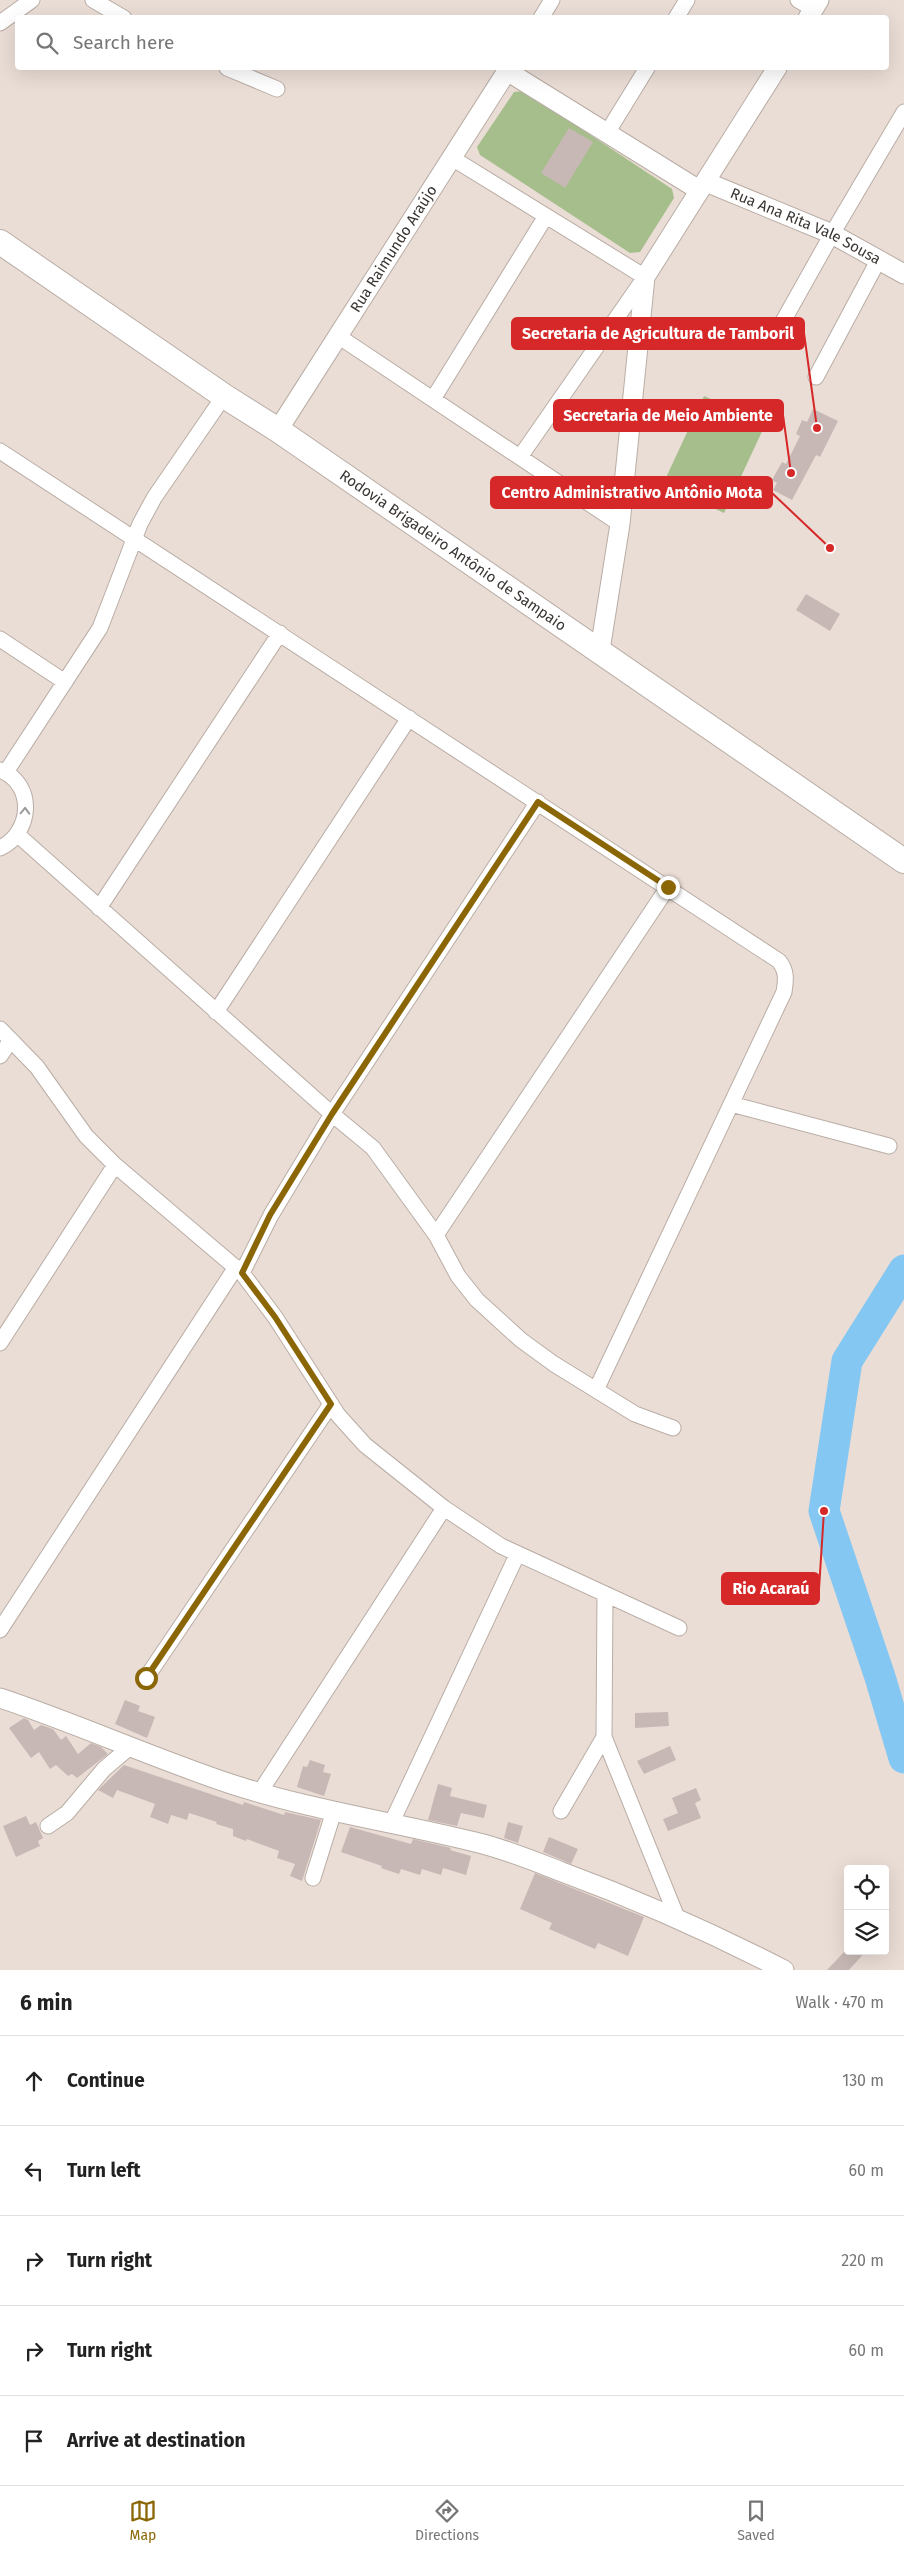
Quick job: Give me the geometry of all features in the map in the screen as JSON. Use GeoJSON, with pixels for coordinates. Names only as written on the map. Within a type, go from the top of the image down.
{"type":"FeatureCollection","features":[{"type":"Feature","properties":{"kind":"main road","name":"Rodovia Brigadeiro Antônio de Sampaio"},"geometry":{"type":"LineString","coordinates":[[0,242],[600,650],[904,861]]}},
{"type":"Feature","properties":{"kind":"street"},"geometry":{"type":"LineString","coordinates":[[0,23],[32,0]]}},
{"type":"Feature","properties":{"kind":"street"},"geometry":{"type":"LineString","coordinates":[[93,0],[119,15]]}},
{"type":"Feature","properties":{"kind":"street"},"geometry":{"type":"LineString","coordinates":[[543,15],[552,0]]}},
{"type":"Feature","properties":{"kind":"street"},"geometry":{"type":"LineString","coordinates":[[678,15],[687,0]]}},
{"type":"Feature","properties":{"kind":"street"},"geometry":{"type":"LineString","coordinates":[[232,70],[277,89]]}},
{"type":"Feature","properties":{"kind":"street","name":"Rua Raimundo Araújo"},"geometry":{"type":"LineString","coordinates":[[278,430],[507,70]]}},
{"type":"Feature","properties":{"kind":"street","name":"Rua Ana Rita Vale Sousa"},"geometry":{"type":"LineString","coordinates":[[510,70],[607,133],[702,186],[832,234],[904,274]]}},
{"type":"Feature","properties":{"kind":"street"},"geometry":{"type":"LineString","coordinates":[[607,133],[646,70]]}},
{"type":"Feature","properties":{"kind":"street"},"geometry":{"type":"LineString","coordinates":[[520,457],[645,277],[776,70]]}},
{"type":"Feature","properties":{"kind":"street"},"geometry":{"type":"LineString","coordinates":[[772,341],[904,112]]}},
{"type":"Feature","properties":{"kind":"street"},"geometry":{"type":"LineString","coordinates":[[452,158],[645,277]]}},
{"type":"Feature","properties":{"kind":"street"},"geometry":{"type":"LineString","coordinates":[[433,398],[546,216]]}},
{"type":"Feature","properties":{"kind":"street"},"geometry":{"type":"LineString","coordinates":[[816,377],[879,259]]}},
{"type":"Feature","properties":{"kind":"street"},"geometry":{"type":"LineString","coordinates":[[600,650],[620,524],[645,277]]}},
{"type":"Feature","properties":{"kind":"street"},"geometry":{"type":"LineString","coordinates":[[338,336],[620,524]]}},
{"type":"Feature","properties":{"kind":"street"},"geometry":{"type":"LineString","coordinates":[[0,848],[18,835],[24,822],[27,808],[24,794],[17,782],[3,771],[100,628],[140,524],[154,498],[224,396]]}},
{"type":"Feature","properties":{"kind":"street"},"geometry":{"type":"LineString","coordinates":[[0,451],[779,961],[785,972],[784,992],[596,1390]]}},
{"type":"Feature","properties":{"kind":"street"},"geometry":{"type":"LineString","coordinates":[[99,908],[280,633]]}},
{"type":"Feature","properties":{"kind":"street"},"geometry":{"type":"LineString","coordinates":[[0,639],[65,682]]}},
{"type":"Feature","properties":{"kind":"street"},"geometry":{"type":"LineString","coordinates":[[216,1012],[409,718]]}},
{"type":"Feature","properties":{"kind":"street"},"geometry":{"type":"LineString","coordinates":[[0,1630],[239,1270],[270,1215],[332,1114],[538,802]]}},
{"type":"Feature","properties":{"kind":"street"},"geometry":{"type":"LineString","coordinates":[[18,835],[216,1012],[373,1148],[436,1235],[458,1276],[477,1300],[521,1340],[635,1414],[673,1428]]}},
{"type":"Feature","properties":{"kind":"street"},"geometry":{"type":"LineString","coordinates":[[436,1235],[668,887]]}},
{"type":"Feature","properties":{"kind":"street"},"geometry":{"type":"LineString","coordinates":[[0,1029],[37,1067],[86,1136],[115,1165],[239,1270],[275,1317],[338,1415],[365,1445],[444,1508],[517,1555],[679,1628]]}},
{"type":"Feature","properties":{"kind":"street"},"geometry":{"type":"LineString","coordinates":[[0,1056],[11,1040]]}},
{"type":"Feature","properties":{"kind":"street"},"geometry":{"type":"LineString","coordinates":[[731,1104],[889,1146]]}},
{"type":"Feature","properties":{"kind":"street"},"geometry":{"type":"LineString","coordinates":[[0,1343],[115,1165]]}},
{"type":"Feature","properties":{"kind":"street"},"geometry":{"type":"LineString","coordinates":[[146,1678],[331,1404]]}},
{"type":"Feature","properties":{"kind":"street"},"geometry":{"type":"LineString","coordinates":[[260,1792],[444,1508]]}},
{"type":"Feature","properties":{"kind":"street"},"geometry":{"type":"LineString","coordinates":[[391,1824],[517,1555]]}},
{"type":"Feature","properties":{"kind":"street"},"geometry":{"type":"LineString","coordinates":[[605,1594],[604,1737],[678,1920]]}},
{"type":"Feature","properties":{"kind":"street"},"geometry":{"type":"LineString","coordinates":[[0,1698],[41,1711],[130,1747],[260,1792],[334,1811],[477,1842],[618,1893],[784,1970]]}},
{"type":"Feature","properties":{"kind":"street"},"geometry":{"type":"LineString","coordinates":[[561,1811],[604,1737]]}},
{"type":"Feature","properties":{"kind":"street"},"geometry":{"type":"LineString","coordinates":[[48,1826],[67,1813],[104,1769],[130,1747]]}},
{"type":"Feature","properties":{"kind":"street"},"geometry":{"type":"LineString","coordinates":[[313,1878],[334,1811]]}},
{"type":"Feature","properties":{"kind":"green space"},"geometry":{"type":"Polygon","coordinates":[[[524,91],[672,189],[674,198],[640,252],[630,253],[480,155],[477,147],[514,92],[524,91]]]}},
{"type":"Feature","properties":{"kind":"green space"},"geometry":{"type":"Polygon","coordinates":[[[704,396],[766,423],[724,513],[663,484],[704,396]]]}},
{"type":"Feature","properties":{"kind":"building"},"geometry":{"type":"Polygon","coordinates":[[[569,128],[593,142],[565,188],[541,173],[569,128]]]}},
{"type":"Feature","properties":{"kind":"building"},"geometry":{"type":"Polygon","coordinates":[[[813,409],[838,421],[820,457],[816,455],[792,500],[773,490],[777,483],[772,480],[782,462],[786,464],[800,436],[796,434],[802,420],[807,422],[813,409]]]}},
{"type":"Feature","properties":{"kind":"building"},"geometry":{"type":"Polygon","coordinates":[[[806,594],[840,614],[830,631],[796,610],[806,594]]]}},
{"type":"Feature","properties":{"kind":"building"},"geometry":{"type":"Polygon","coordinates":[[[125,1700],[140,1706],[138,1711],[155,1717],[147,1738],[115,1724],[125,1700]]]}},
{"type":"Feature","properties":{"kind":"building"},"geometry":{"type":"Polygon","coordinates":[[[668,1712],[669,1726],[635,1728],[635,1713],[668,1712]]]}},
{"type":"Feature","properties":{"kind":"building"},"geometry":{"type":"Polygon","coordinates":[[[24,1718],[28,1720],[34,1730],[41,1725],[53,1729],[61,1740],[66,1736],[78,1754],[91,1743],[101,1747],[108,1754],[77,1778],[72,1774],[68,1776],[56,1765],[50,1769],[39,1752],[31,1758],[9,1728],[24,1718]]]}},
{"type":"Feature","properties":{"kind":"building"},"geometry":{"type":"Polygon","coordinates":[[[670,1746],[676,1760],[644,1774],[637,1761],[670,1746]]]}},
{"type":"Feature","properties":{"kind":"building"},"geometry":{"type":"Polygon","coordinates":[[[310,1760],[325,1765],[323,1772],[331,1774],[324,1796],[297,1787],[303,1766],[307,1767],[310,1760]]]}},
{"type":"Feature","properties":{"kind":"building"},"geometry":{"type":"Polygon","coordinates":[[[124,1765],[243,1805],[244,1802],[284,1815],[285,1812],[321,1820],[302,1881],[290,1876],[295,1864],[277,1858],[279,1851],[233,1836],[233,1829],[189,1813],[187,1820],[171,1815],[168,1824],[150,1817],[155,1804],[117,1790],[113,1798],[98,1790],[124,1765]]]}},
{"type":"Feature","properties":{"kind":"building"},"geometry":{"type":"Polygon","coordinates":[[[438,1784],[452,1788],[450,1796],[487,1805],[484,1818],[461,1813],[457,1826],[428,1820],[438,1784]]]}},
{"type":"Feature","properties":{"kind":"building"},"geometry":{"type":"Polygon","coordinates":[[[696,1788],[701,1800],[695,1803],[701,1818],[668,1831],[663,1819],[678,1813],[672,1798],[696,1788]]]}},
{"type":"Feature","properties":{"kind":"building"},"geometry":{"type":"Polygon","coordinates":[[[26,1816],[30,1825],[36,1822],[43,1838],[38,1841],[40,1846],[16,1857],[3,1826],[26,1816]]]}},
{"type":"Feature","properties":{"kind":"building"},"geometry":{"type":"Polygon","coordinates":[[[508,1822],[523,1826],[518,1843],[504,1838],[508,1822]]]}},
{"type":"Feature","properties":{"kind":"building"},"geometry":{"type":"Polygon","coordinates":[[[350,1827],[411,1844],[413,1839],[451,1848],[450,1850],[471,1856],[466,1875],[443,1868],[441,1875],[422,1869],[420,1875],[401,1869],[399,1874],[341,1852],[350,1827]]]}},
{"type":"Feature","properties":{"kind":"building"},"geometry":{"type":"Polygon","coordinates":[[[549,1837],[578,1849],[571,1864],[543,1852],[549,1837]]]}},
{"type":"Feature","properties":{"kind":"building"},"geometry":{"type":"Polygon","coordinates":[[[535,1873],[644,1917],[628,1956],[598,1943],[595,1949],[549,1929],[552,1923],[520,1909],[535,1873]]]}},
{"type":"Feature","properties":{"kind":"building"},"geometry":{"type":"Polygon","coordinates":[[[844,1952],[844,1955],[862,1955],[849,1970],[827,1970],[844,1952]]]}},
{"type":"Feature","properties":{"kind":"waterway"},"geometry":{"type":"LineString","coordinates":[[904,1270],[847,1361],[824,1511],[880,1677],[904,1758]]}},
{"type":"Feature","properties":{"kind":"place","name":"Secretaria de Agricultura de Tamboril"},"geometry":{"type":"Point","coordinates":[817,428]}},
{"type":"Feature","properties":{"kind":"place","name":"Secretaria de Meio Ambiente"},"geometry":{"type":"Point","coordinates":[791,473]}},
{"type":"Feature","properties":{"kind":"place","name":"Centro Administrativo Antônio Mota"},"geometry":{"type":"Point","coordinates":[830,548]}},
{"type":"Feature","properties":{"kind":"place","name":"Rio Acaraú"},"geometry":{"type":"Point","coordinates":[824,1511]}},
{"type":"Feature","properties":{"kind":"route"},"geometry":{"type":"LineString","coordinates":[[146,1678],[331,1404],[275,1317],[242,1273],[270,1215],[332,1114],[538,802],[668,887]]}}]}
